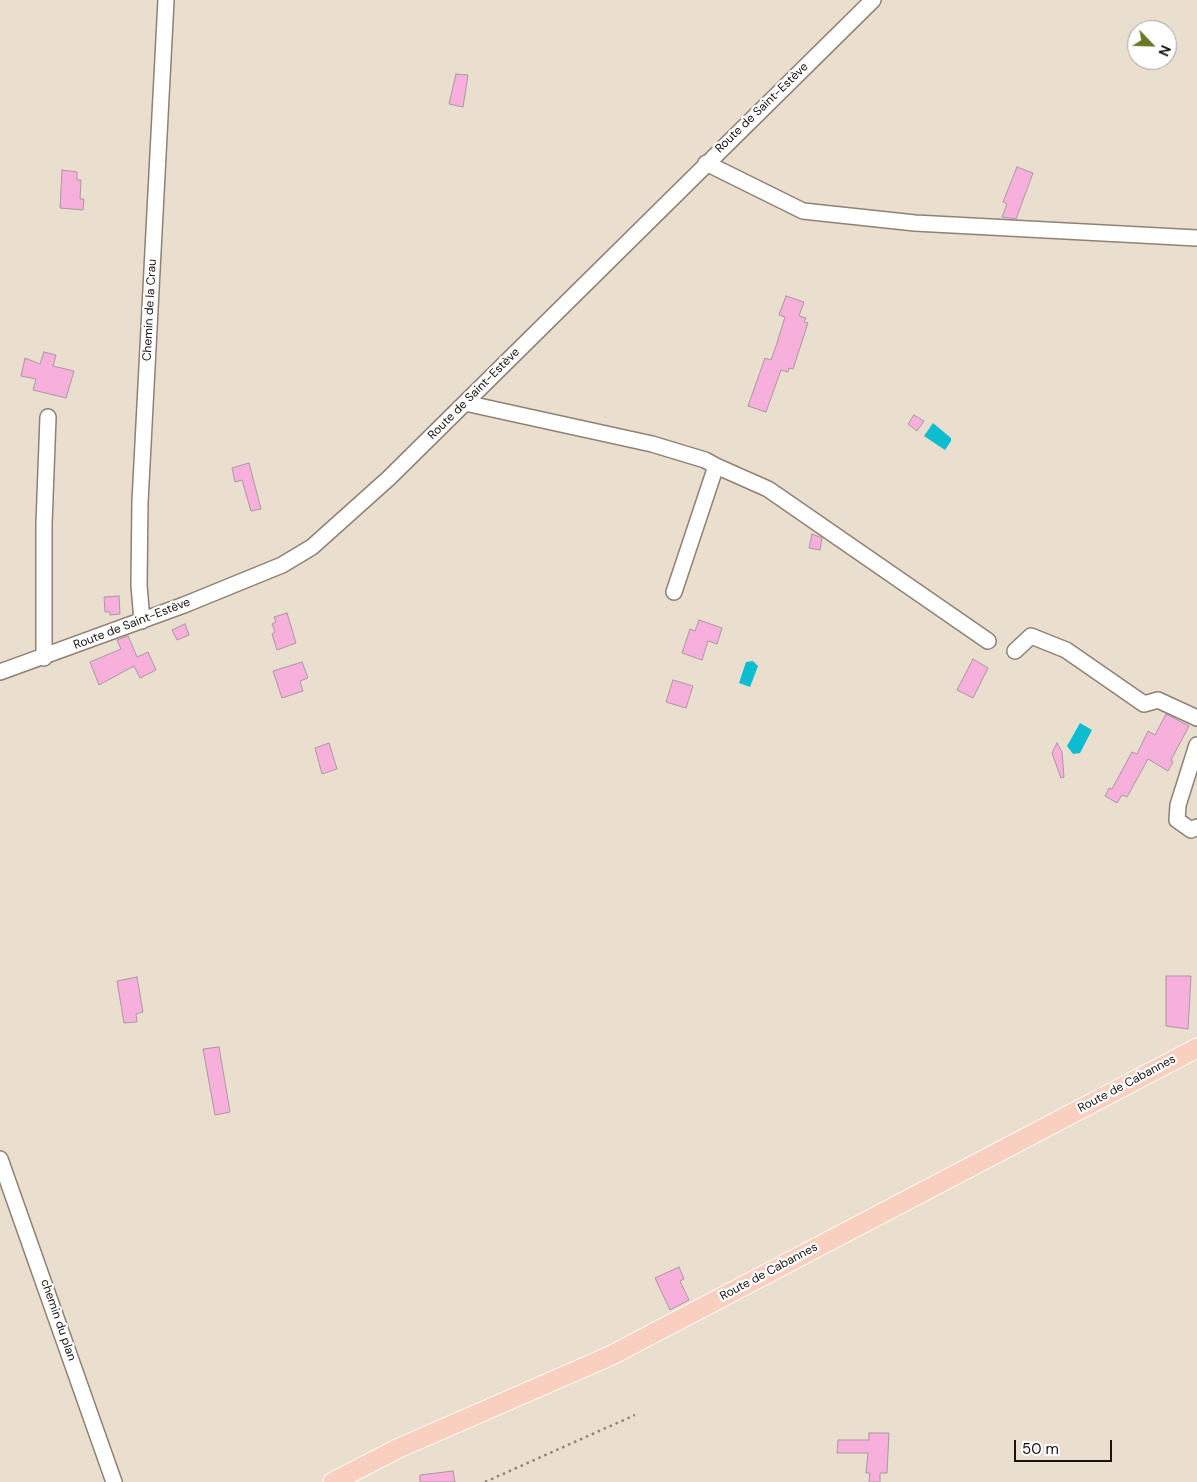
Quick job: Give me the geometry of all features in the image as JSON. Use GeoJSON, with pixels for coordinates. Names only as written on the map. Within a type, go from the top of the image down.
{"type":"FeatureCollection","features":[{"type":"Feature","properties":{"kind":"main road","name":"Route de Cabannes"},"geometry":{"type":"LineString","coordinates":[[333,1482],[399,1448],[610,1356],[1197,1048]]}},
{"type":"Feature","properties":{"kind":"street","name":"Chemin de la Crau"},"geometry":{"type":"LineString","coordinates":[[142,621],[138,585],[140,502],[166,0]]}},
{"type":"Feature","properties":{"kind":"street","name":"Route de Saint-Estève"},"geometry":{"type":"LineString","coordinates":[[0,672],[44,658],[142,621],[282,565],[312,547],[350,516],[873,0]]}},
{"type":"Feature","properties":{"kind":"street"},"geometry":{"type":"LineString","coordinates":[[706,163],[804,211],[915,223],[1197,238]]}},
{"type":"Feature","properties":{"kind":"street"},"geometry":{"type":"LineString","coordinates":[[465,403],[652,444],[705,460],[768,490],[988,640]]}},
{"type":"Feature","properties":{"kind":"street"},"geometry":{"type":"LineString","coordinates":[[44,658],[44,524],[48,417]]}},
{"type":"Feature","properties":{"kind":"street"},"geometry":{"type":"LineString","coordinates":[[674,592],[716,466]]}},
{"type":"Feature","properties":{"kind":"street"},"geometry":{"type":"LineString","coordinates":[[1015,651],[1031,636],[1066,650],[1144,704],[1158,700],[1197,718]]}},
{"type":"Feature","properties":{"kind":"street"},"geometry":{"type":"LineString","coordinates":[[1197,746],[1178,805],[1177,820],[1190,830],[1197,827]]}},
{"type":"Feature","properties":{"kind":"street","name":"chemin du plan"},"geometry":{"type":"LineString","coordinates":[[0,1159],[114,1482]]}},
{"type":"Feature","properties":{"kind":"path"},"geometry":{"type":"LineString","coordinates":[[485,1482],[635,1415]]}},
{"type":"Feature","properties":{"kind":"water"},"geometry":{"type":"Polygon","coordinates":[[[933,423],[951,438],[945,450],[924,436],[933,423]]]}},
{"type":"Feature","properties":{"kind":"water"},"geometry":{"type":"Polygon","coordinates":[[[753,661],[758,666],[750,687],[739,683],[746,662],[753,661]]]}},
{"type":"Feature","properties":{"kind":"water"},"geometry":{"type":"Polygon","coordinates":[[[1080,723],[1092,730],[1080,753],[1073,754],[1067,746],[1080,723]]]}},
{"type":"Feature","properties":{"kind":"building"},"geometry":{"type":"Polygon","coordinates":[[[456,74],[468,75],[463,107],[449,104],[456,74]]]}},
{"type":"Feature","properties":{"kind":"building"},"geometry":{"type":"Polygon","coordinates":[[[1017,167],[1033,173],[1016,219],[1002,217],[1007,204],[1003,202],[1017,167]]]}},
{"type":"Feature","properties":{"kind":"building"},"geometry":{"type":"Polygon","coordinates":[[[62,170],[77,172],[77,180],[81,180],[80,199],[84,199],[83,210],[60,208],[62,170]]]}},
{"type":"Feature","properties":{"kind":"building"},"geometry":{"type":"Polygon","coordinates":[[[786,296],[804,302],[799,316],[806,318],[804,322],[808,323],[793,369],[789,368],[788,372],[781,370],[766,412],[748,406],[765,358],[771,360],[777,343],[785,317],[779,315],[786,296]]]}},
{"type":"Feature","properties":{"kind":"building"},"geometry":{"type":"Polygon","coordinates":[[[44,352],[56,355],[53,366],[74,371],[66,398],[33,390],[36,379],[21,376],[25,358],[40,364],[44,352]]]}},
{"type":"Feature","properties":{"kind":"building"},"geometry":{"type":"Polygon","coordinates":[[[914,415],[924,421],[917,431],[908,424],[914,415]]]}},
{"type":"Feature","properties":{"kind":"building"},"geometry":{"type":"Polygon","coordinates":[[[249,463],[261,509],[251,511],[242,480],[235,482],[232,468],[249,463]]]}},
{"type":"Feature","properties":{"kind":"building"},"geometry":{"type":"Polygon","coordinates":[[[812,534],[822,538],[820,550],[809,548],[812,534]]]}},
{"type":"Feature","properties":{"kind":"building"},"geometry":{"type":"Polygon","coordinates":[[[119,596],[120,614],[110,615],[110,612],[105,612],[104,597],[119,596]]]}},
{"type":"Feature","properties":{"kind":"building"},"geometry":{"type":"Polygon","coordinates":[[[287,613],[296,643],[277,650],[272,634],[275,632],[272,624],[276,622],[274,617],[287,613]]]}},
{"type":"Feature","properties":{"kind":"building"},"geometry":{"type":"Polygon","coordinates":[[[699,620],[722,628],[717,644],[708,641],[702,660],[682,653],[690,629],[695,631],[699,620]]]}},
{"type":"Feature","properties":{"kind":"building"},"geometry":{"type":"Polygon","coordinates":[[[185,624],[189,635],[177,640],[172,630],[185,624]]]}},
{"type":"Feature","properties":{"kind":"building"},"geometry":{"type":"Polygon","coordinates":[[[128,636],[137,657],[148,652],[156,670],[140,678],[134,666],[99,685],[90,662],[121,649],[117,640],[128,636]]]}},
{"type":"Feature","properties":{"kind":"building"},"geometry":{"type":"Polygon","coordinates":[[[973,659],[988,668],[973,698],[957,690],[973,659]]]}},
{"type":"Feature","properties":{"kind":"building"},"geometry":{"type":"Polygon","coordinates":[[[302,662],[308,678],[300,681],[303,691],[282,698],[273,671],[302,662]]]}},
{"type":"Feature","properties":{"kind":"building"},"geometry":{"type":"Polygon","coordinates":[[[673,680],[693,686],[686,708],[666,702],[673,680]]]}},
{"type":"Feature","properties":{"kind":"building"},"geometry":{"type":"Polygon","coordinates":[[[1166,714],[1189,726],[1171,760],[1173,762],[1168,771],[1148,759],[1127,797],[1122,795],[1117,803],[1105,796],[1109,788],[1112,789],[1132,752],[1137,754],[1148,731],[1155,735],[1166,714]]]}},
{"type":"Feature","properties":{"kind":"building"},"geometry":{"type":"Polygon","coordinates":[[[329,743],[337,769],[322,774],[315,748],[329,743]]]}},
{"type":"Feature","properties":{"kind":"building"},"geometry":{"type":"Polygon","coordinates":[[[1057,743],[1062,752],[1064,777],[1061,778],[1052,753],[1057,743]]]}},
{"type":"Feature","properties":{"kind":"building"},"geometry":{"type":"Polygon","coordinates":[[[1166,976],[1191,976],[1188,1029],[1166,1026],[1166,976]]]}},
{"type":"Feature","properties":{"kind":"building"},"geometry":{"type":"Polygon","coordinates":[[[137,977],[143,1012],[136,1014],[137,1022],[124,1023],[117,981],[137,977]]]}},
{"type":"Feature","properties":{"kind":"building"},"geometry":{"type":"Polygon","coordinates":[[[219,1047],[230,1112],[215,1115],[203,1049],[219,1047]]]}},
{"type":"Feature","properties":{"kind":"building"},"geometry":{"type":"Polygon","coordinates":[[[679,1267],[684,1279],[680,1281],[689,1300],[670,1310],[655,1278],[679,1267]]]}},
{"type":"Feature","properties":{"kind":"building"},"geometry":{"type":"Polygon","coordinates":[[[869,1433],[889,1433],[887,1473],[880,1473],[880,1482],[869,1482],[870,1473],[866,1473],[868,1453],[837,1453],[838,1440],[869,1440],[869,1433]]]}},
{"type":"Feature","properties":{"kind":"building"},"geometry":{"type":"Polygon","coordinates":[[[453,1471],[455,1482],[420,1482],[420,1475],[453,1471]]]}}]}
